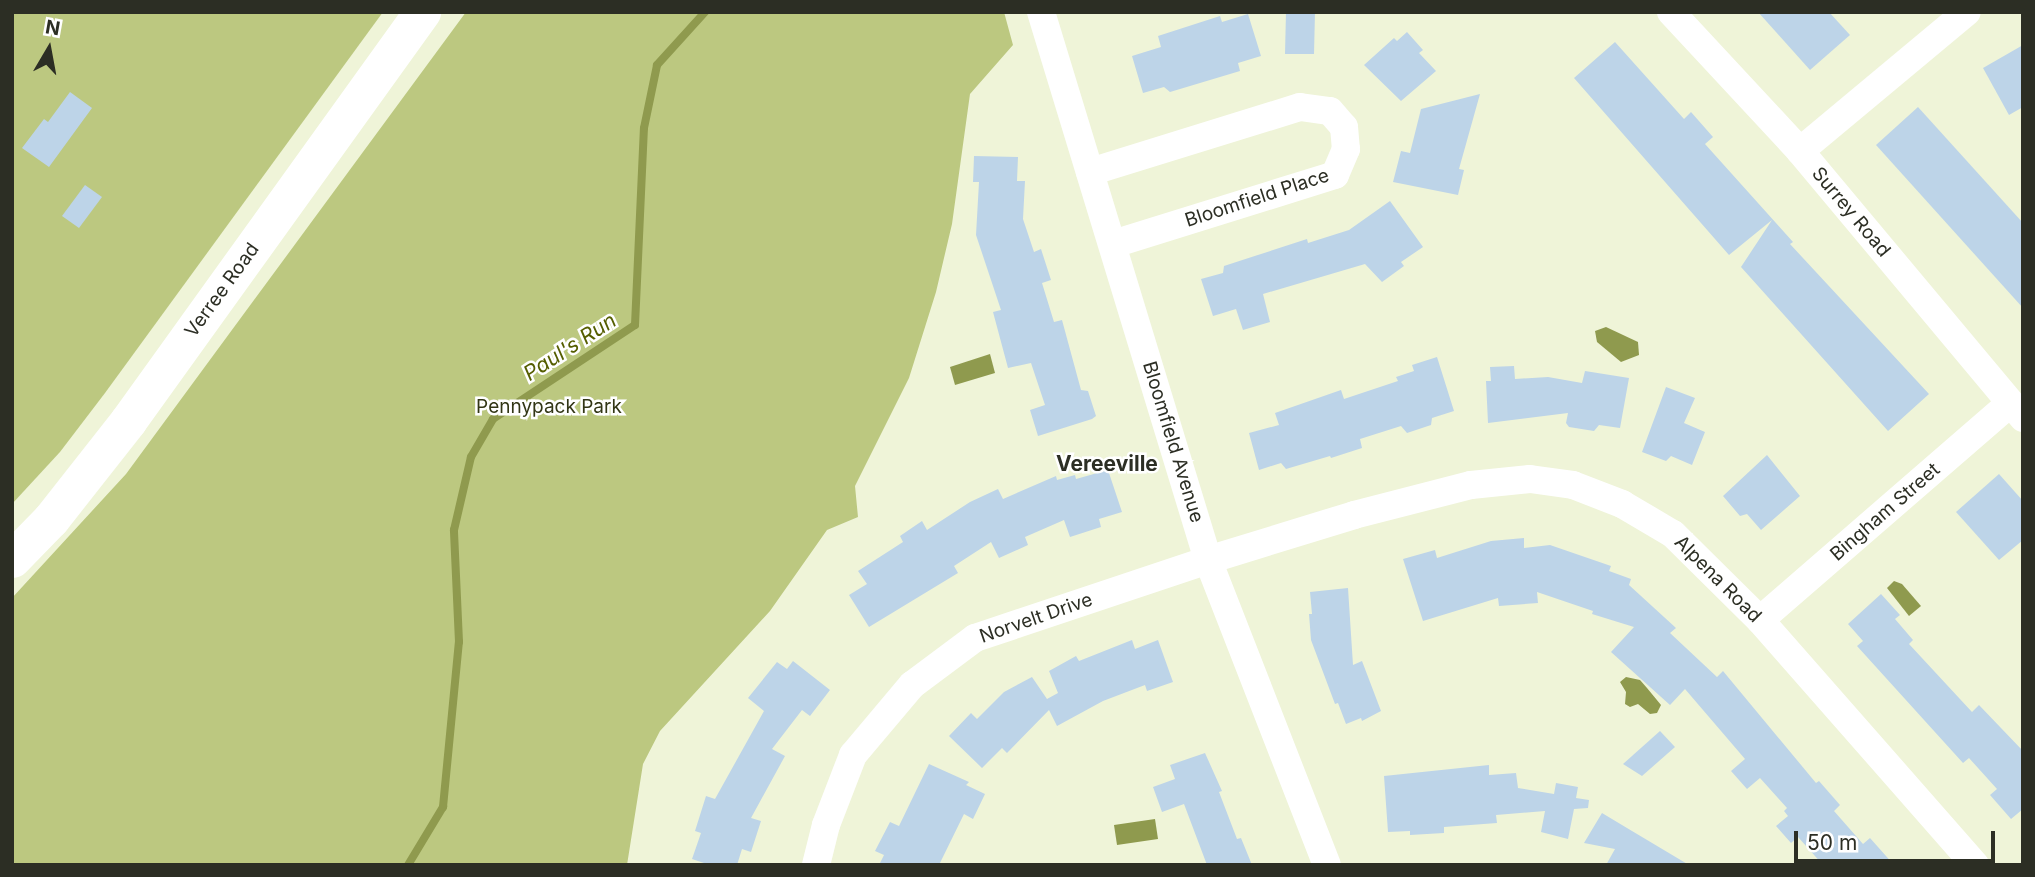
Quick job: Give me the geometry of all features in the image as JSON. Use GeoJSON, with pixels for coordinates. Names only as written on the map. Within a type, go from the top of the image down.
{"type":"FeatureCollection","features":[{"type":"Feature","properties":{"kind":"main road","name":"Verree Road"},"geometry":{"type":"LineString","coordinates":[[12,559],[51,519],[128,421],[422,12]]}},
{"type":"Feature","properties":{"kind":"street","name":"Bloomfield Avenue"},"geometry":{"type":"LineString","coordinates":[[1041,12],[1208,559],[1327,865]]}},
{"type":"Feature","properties":{"kind":"street","name":"Surrey Road"},"geometry":{"type":"LineString","coordinates":[[1671,12],[1800,151],[2016,411]]}},
{"type":"Feature","properties":{"kind":"street"},"geometry":{"type":"LineString","coordinates":[[1800,151],[1967,12]]}},
{"type":"Feature","properties":{"kind":"street","name":"Bloomfield Place"},"geometry":{"type":"LineString","coordinates":[[1090,172],[1300,107],[1330,111],[1344,127],[1346,149],[1335,175],[1114,244]]}},
{"type":"Feature","properties":{"kind":"street","name":"Bingham Street"},"geometry":{"type":"LineString","coordinates":[[1760,620],[2016,411]]}},
{"type":"Feature","properties":{"kind":"street","name":"Alpena Road"},"geometry":{"type":"LineString","coordinates":[[1208,559],[1354,515],[1471,485],[1530,479],[1573,485],[1622,504],[1673,534],[1760,620],[1975,865]]}},
{"type":"Feature","properties":{"kind":"street","name":"Norvelt Drive"},"geometry":{"type":"LineString","coordinates":[[816,865],[826,825],[853,755],[912,685],[975,638],[1208,559]]}},
{"type":"Feature","properties":{"kind":"green space"},"geometry":{"type":"Polygon","coordinates":[[[12,12],[383,12],[105,393],[60,452],[12,504],[12,12]]]}},
{"type":"Feature","properties":{"kind":"green space","name":"Pennypack Park"},"geometry":{"type":"Polygon","coordinates":[[[466,12],[1004,12],[1013,45],[970,94],[952,224],[936,292],[909,378],[855,486],[858,517],[827,530],[770,611],[660,731],[643,764],[627,865],[12,865],[12,598],[126,474],[466,12]]]}},
{"type":"Feature","properties":{"kind":"shaded area"},"geometry":{"type":"Polygon","coordinates":[[[1606,327],[1638,342],[1639,355],[1621,362],[1597,342],[1595,331],[1606,327]]]}},
{"type":"Feature","properties":{"kind":"shaded area"},"geometry":{"type":"Polygon","coordinates":[[[990,354],[995,373],[955,385],[950,367],[990,354]]]}},
{"type":"Feature","properties":{"kind":"shaded area"},"geometry":{"type":"Polygon","coordinates":[[[1894,581],[1902,584],[1921,606],[1909,616],[1887,588],[1894,581]]]}},
{"type":"Feature","properties":{"kind":"shaded area"},"geometry":{"type":"Polygon","coordinates":[[[1626,677],[1640,680],[1647,688],[1661,705],[1657,713],[1650,714],[1638,704],[1630,707],[1625,704],[1626,692],[1620,682],[1626,677]]]}},
{"type":"Feature","properties":{"kind":"shaded area"},"geometry":{"type":"Polygon","coordinates":[[[1155,819],[1158,839],[1117,845],[1114,825],[1155,819]]]}},
{"type":"Feature","properties":{"kind":"building"},"geometry":{"type":"Polygon","coordinates":[[[1286,12],[1315,12],[1314,54],[1285,54],[1286,12]]]}},
{"type":"Feature","properties":{"kind":"building"},"geometry":{"type":"Polygon","coordinates":[[[1758,12],[1829,12],[1850,35],[1810,70],[1758,12]]]}},
{"type":"Feature","properties":{"kind":"building"},"geometry":{"type":"Polygon","coordinates":[[[1248,14],[1261,56],[1238,63],[1240,71],[1170,92],[1164,87],[1143,93],[1132,56],[1161,47],[1158,36],[1220,16],[1222,22],[1248,14]]]}},
{"type":"Feature","properties":{"kind":"building"},"geometry":{"type":"Polygon","coordinates":[[[1407,32],[1423,50],[1419,53],[1436,71],[1401,101],[1364,65],[1394,38],[1397,41],[1407,32]]]}},
{"type":"Feature","properties":{"kind":"building"},"geometry":{"type":"Polygon","coordinates":[[[1615,42],[1684,119],[1691,112],[1713,137],[1705,144],[1793,242],[1790,244],[1929,394],[1888,431],[1741,267],[1772,220],[1729,255],[1574,78],[1615,42]]]}},
{"type":"Feature","properties":{"kind":"building"},"geometry":{"type":"Polygon","coordinates":[[[2023,45],[2023,107],[2009,115],[1983,68],[2023,45]]]}},
{"type":"Feature","properties":{"kind":"building"},"geometry":{"type":"Polygon","coordinates":[[[70,92],[92,108],[49,167],[22,148],[44,119],[48,122],[70,92]]]}},
{"type":"Feature","properties":{"kind":"building"},"geometry":{"type":"Polygon","coordinates":[[[1480,94],[1459,169],[1464,170],[1458,195],[1393,182],[1401,151],[1410,153],[1421,109],[1480,94]]]}},
{"type":"Feature","properties":{"kind":"building"},"geometry":{"type":"Polygon","coordinates":[[[1918,107],[2023,223],[2023,308],[1876,145],[1918,107]]]}},
{"type":"Feature","properties":{"kind":"building"},"geometry":{"type":"Polygon","coordinates":[[[974,156],[1018,157],[1017,181],[1025,181],[1023,219],[1034,252],[1041,249],[1051,280],[1042,283],[1054,322],[1062,320],[1081,390],[1088,391],[1096,416],[1092,419],[1038,436],[1030,410],[1045,405],[1031,363],[1008,368],[993,312],[1001,310],[976,235],[979,182],[973,182],[974,156]]]}},
{"type":"Feature","properties":{"kind":"building"},"geometry":{"type":"Polygon","coordinates":[[[85,185],[102,197],[79,228],[62,216],[85,185]]]}},
{"type":"Feature","properties":{"kind":"building"},"geometry":{"type":"Polygon","coordinates":[[[1390,201],[1423,247],[1401,262],[1404,266],[1382,282],[1365,264],[1263,294],[1270,322],[1243,330],[1236,309],[1213,316],[1201,279],[1223,273],[1224,266],[1307,239],[1308,243],[1349,230],[1390,201]]]}},
{"type":"Feature","properties":{"kind":"building"},"geometry":{"type":"Polygon","coordinates":[[[1437,357],[1454,411],[1432,418],[1431,425],[1407,433],[1401,426],[1360,439],[1362,448],[1331,458],[1330,456],[1286,469],[1281,463],[1259,470],[1249,433],[1279,425],[1275,413],[1341,390],[1344,399],[1398,381],[1396,377],[1414,371],[1412,365],[1437,357]]]}},
{"type":"Feature","properties":{"kind":"building"},"geometry":{"type":"Polygon","coordinates":[[[1514,366],[1515,379],[1548,377],[1582,383],[1585,371],[1629,378],[1620,428],[1599,425],[1594,431],[1569,427],[1566,423],[1568,413],[1488,423],[1486,381],[1491,381],[1490,367],[1514,366]]]}},
{"type":"Feature","properties":{"kind":"building"},"geometry":{"type":"Polygon","coordinates":[[[1666,387],[1695,398],[1684,423],[1705,432],[1692,465],[1671,456],[1666,461],[1642,452],[1666,387]]]}},
{"type":"Feature","properties":{"kind":"building"},"geometry":{"type":"Polygon","coordinates":[[[1767,455],[1800,496],[1761,530],[1747,514],[1740,516],[1723,496],[1767,455]]]}},
{"type":"Feature","properties":{"kind":"building"},"geometry":{"type":"Polygon","coordinates":[[[1108,470],[1122,512],[1099,519],[1101,527],[1070,537],[1064,520],[1025,537],[1028,545],[999,558],[991,542],[954,566],[958,573],[869,627],[849,595],[867,584],[858,571],[903,542],[900,536],[922,521],[927,530],[970,502],[998,489],[1003,499],[1056,476],[1057,480],[1075,475],[1076,479],[1108,470]]]}},
{"type":"Feature","properties":{"kind":"building"},"geometry":{"type":"Polygon","coordinates":[[[1999,474],[2023,501],[2023,540],[1999,560],[1956,512],[1999,474]]]}},
{"type":"Feature","properties":{"kind":"building"},"geometry":{"type":"Polygon","coordinates":[[[1524,538],[1524,548],[1550,545],[1611,566],[1609,571],[1631,579],[1629,585],[1676,628],[1670,633],[1717,677],[1723,671],[1816,783],[1819,781],[1840,805],[1834,811],[1863,844],[1870,838],[1894,865],[1823,865],[1798,837],[1791,843],[1776,826],[1788,816],[1784,811],[1787,808],[1760,778],[1747,789],[1731,771],[1745,759],[1685,689],[1670,705],[1611,652],[1634,627],[1537,592],[1538,603],[1499,606],[1498,598],[1423,621],[1403,559],[1435,550],[1437,558],[1491,541],[1524,538]]]}},
{"type":"Feature","properties":{"kind":"building"},"geometry":{"type":"Polygon","coordinates":[[[1348,588],[1353,665],[1362,661],[1381,711],[1362,721],[1361,718],[1346,724],[1338,703],[1335,704],[1311,640],[1309,614],[1312,614],[1310,592],[1348,588]]]}},
{"type":"Feature","properties":{"kind":"building"},"geometry":{"type":"Polygon","coordinates":[[[1881,594],[1900,615],[1895,619],[1913,640],[1909,644],[1972,712],[1979,705],[2023,751],[2023,809],[2011,819],[1990,795],[1997,789],[1969,758],[1963,763],[1857,646],[1863,641],[1848,624],[1881,594]]]}},
{"type":"Feature","properties":{"kind":"building"},"geometry":{"type":"Polygon","coordinates":[[[1132,640],[1135,649],[1158,640],[1173,682],[1147,691],[1145,685],[1103,701],[1057,726],[1049,710],[1007,753],[1002,748],[982,768],[949,736],[971,713],[977,719],[1004,692],[1032,677],[1047,699],[1058,693],[1049,671],[1076,656],[1079,661],[1132,640]]]}},
{"type":"Feature","properties":{"kind":"building"},"geometry":{"type":"Polygon","coordinates":[[[793,661],[830,690],[810,716],[802,710],[772,749],[785,756],[751,818],[761,821],[751,852],[742,849],[737,865],[710,865],[692,859],[701,833],[695,831],[706,796],[715,799],[764,711],[748,698],[777,662],[787,669],[793,661]]]}},
{"type":"Feature","properties":{"kind":"building"},"geometry":{"type":"Polygon","coordinates":[[[1660,731],[1675,747],[1642,776],[1623,764],[1660,731]]]}},
{"type":"Feature","properties":{"kind":"building"},"geometry":{"type":"Polygon","coordinates":[[[1205,753],[1222,791],[1219,792],[1237,839],[1241,838],[1252,865],[1207,865],[1184,804],[1162,812],[1153,787],[1175,779],[1170,765],[1205,753]]]}},
{"type":"Feature","properties":{"kind":"building"},"geometry":{"type":"Polygon","coordinates":[[[929,764],[969,782],[966,785],[985,794],[973,819],[964,814],[939,865],[879,865],[884,855],[875,851],[890,822],[899,826],[929,764]]]}},
{"type":"Feature","properties":{"kind":"building"},"geometry":{"type":"Polygon","coordinates":[[[1489,765],[1489,775],[1516,773],[1518,788],[1554,794],[1556,783],[1578,787],[1576,798],[1589,800],[1588,808],[1574,809],[1568,839],[1541,832],[1545,811],[1496,815],[1497,823],[1444,827],[1444,833],[1410,835],[1410,831],[1388,832],[1384,776],[1489,765]]]}},
{"type":"Feature","properties":{"kind":"building"},"geometry":{"type":"Polygon","coordinates":[[[1602,813],[1689,865],[1606,865],[1615,849],[1584,843],[1602,813]]]}},
{"type":"Feature","properties":{"kind":"waterway","name":"Paul's Run"},"geometry":{"type":"LineString","coordinates":[[408,865],[443,807],[459,642],[454,530],[471,457],[493,419],[635,325],[644,128],[657,65],[705,12]]}},
{"type":"Feature","properties":{"kind":"district","name":"Vereeville"},"geometry":{"type":"Point","coordinates":[1107,464]}}]}
